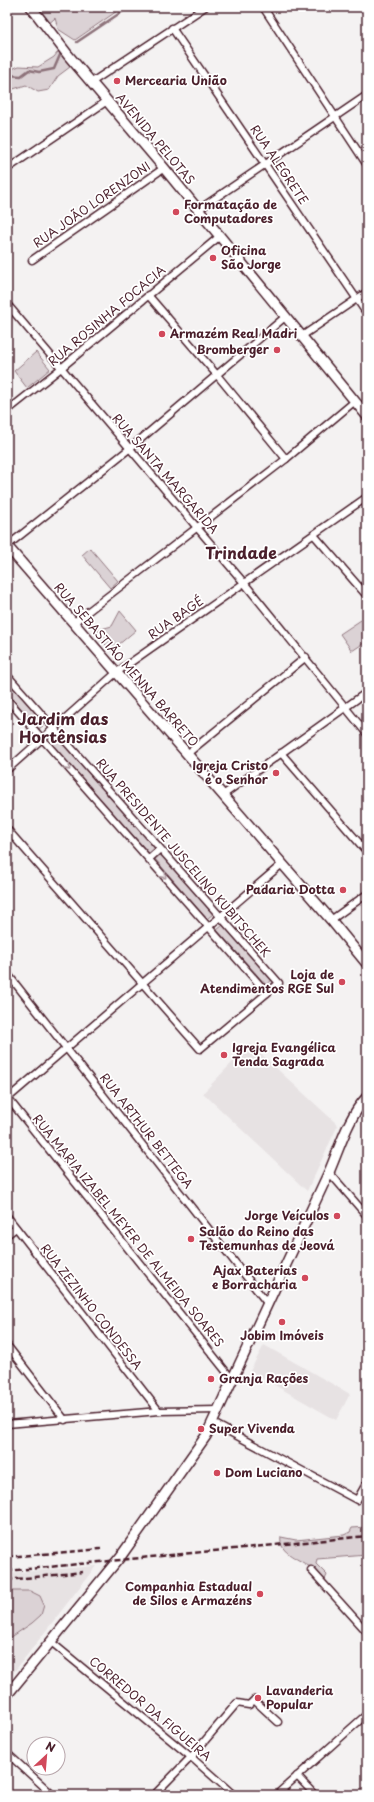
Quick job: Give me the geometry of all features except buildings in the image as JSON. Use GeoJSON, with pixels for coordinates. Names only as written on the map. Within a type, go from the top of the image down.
{"type":"FeatureCollection","features":[{"type":"Feature","properties":{"kind":"main road","name":"AVENIDA PELOTAS"},"geometry":{"type":"LineString","coordinates":[[31,7],[367,416]]}},
{"type":"Feature","properties":{"kind":"main road","name":"RUA SEBASTIÃO MENNA BARRETO"},"geometry":{"type":"LineString","coordinates":[[7,546],[331,920],[367,964]]}},
{"type":"Feature","properties":{"kind":"main road"},"geometry":{"type":"LineString","coordinates":[[7,1694],[121,1556],[180,1474],[213,1423],[232,1378],[356,1112],[367,1097]]}},
{"type":"Feature","properties":{"kind":"street"},"geometry":{"type":"LineString","coordinates":[[92,82],[205,7]]}},
{"type":"Feature","properties":{"kind":"street"},"geometry":{"type":"LineString","coordinates":[[263,7],[367,165]]}},
{"type":"Feature","properties":{"kind":"street"},"geometry":{"type":"LineString","coordinates":[[364,7],[367,12]]}},
{"type":"Feature","properties":{"kind":"street","name":"RUA ALEGRETE"},"geometry":{"type":"LineString","coordinates":[[172,28],[367,314]]}},
{"type":"Feature","properties":{"kind":"street"},"geometry":{"type":"LineString","coordinates":[[198,210],[367,95]]}},
{"type":"Feature","properties":{"kind":"street"},"geometry":{"type":"LineString","coordinates":[[7,169],[107,101]]}},
{"type":"Feature","properties":{"kind":"street","name":"RUA JOÃO LORENZONI"},"geometry":{"type":"LineString","coordinates":[[32,260],[164,168]]}},
{"type":"Feature","properties":{"kind":"street","name":"RUA ROSINHA FOCACIA"},"geometry":{"type":"LineString","coordinates":[[7,411],[220,236]]}},
{"type":"Feature","properties":{"kind":"street"},"geometry":{"type":"LineString","coordinates":[[302,336],[367,292]]}},
{"type":"Feature","properties":{"kind":"street"},"geometry":{"type":"LineString","coordinates":[[148,295],[217,375],[286,459]]}},
{"type":"Feature","properties":{"kind":"street","name":"RUA SANTA MARGARIDA"},"geometry":{"type":"LineString","coordinates":[[7,304],[60,369],[245,584],[306,657],[367,734]]}},
{"type":"Feature","properties":{"kind":"street"},"geometry":{"type":"LineString","coordinates":[[7,546],[129,449],[285,316]]}},
{"type":"Feature","properties":{"kind":"street"},"geometry":{"type":"LineString","coordinates":[[73,623],[286,459],[355,401]]}},
{"type":"Feature","properties":{"kind":"street","name":"RUA BAGÉ"},"geometry":{"type":"LineString","coordinates":[[7,770],[117,672],[245,584],[367,497]]}},
{"type":"Feature","properties":{"kind":"street"},"geometry":{"type":"LineString","coordinates":[[314,535],[367,596]]}},
{"type":"Feature","properties":{"kind":"street"},"geometry":{"type":"LineString","coordinates":[[187,754],[306,657]]}},
{"type":"Feature","properties":{"kind":"street","name":"RUA PRESIDENTE JUSCELINO KUBITSCHEK"},"geometry":{"type":"LineString","coordinates":[[7,675],[279,983],[267,993],[7,699]]}},
{"type":"Feature","properties":{"kind":"street"},"geometry":{"type":"LineString","coordinates":[[223,795],[367,692]]}},
{"type":"Feature","properties":{"kind":"street"},"geometry":{"type":"LineString","coordinates":[[282,753],[367,852]]}},
{"type":"Feature","properties":{"kind":"street"},"geometry":{"type":"LineString","coordinates":[[7,829],[200,1049],[267,993]]}},
{"type":"Feature","properties":{"kind":"street"},"geometry":{"type":"LineString","coordinates":[[149,859],[160,849]]}},
{"type":"Feature","properties":{"kind":"street"},"geometry":{"type":"LineString","coordinates":[[7,1098],[67,1049],[219,916],[282,864]]}},
{"type":"Feature","properties":{"kind":"street"},"geometry":{"type":"LineString","coordinates":[[331,920],[367,894]]}},
{"type":"Feature","properties":{"kind":"street","name":"RUA ARTHUR BETTEGA"},"geometry":{"type":"LineString","coordinates":[[7,973],[267,1303]]}},
{"type":"Feature","properties":{"kind":"street","name":"RUA MARIA IZABEL MEYER DE ALMEIDA SOARES"},"geometry":{"type":"LineString","coordinates":[[7,1098],[232,1378]]}},
{"type":"Feature","properties":{"kind":"street"},"geometry":{"type":"LineString","coordinates":[[329,1172],[367,1216]]}},
{"type":"Feature","properties":{"kind":"street","name":"RUA ZEZINHO CONDESSA"},"geometry":{"type":"LineString","coordinates":[[7,1216],[159,1411]]}},
{"type":"Feature","properties":{"kind":"street"},"geometry":{"type":"LineString","coordinates":[[7,1235],[16,1228]]}},
{"type":"Feature","properties":{"kind":"street"},"geometry":{"type":"LineString","coordinates":[[7,1346],[64,1420]]}},
{"type":"Feature","properties":{"kind":"street"},"geometry":{"type":"LineString","coordinates":[[7,1424],[159,1411],[219,1410]]}},
{"type":"Feature","properties":{"kind":"street"},"geometry":{"type":"LineString","coordinates":[[213,1423],[357,1500],[367,1482]]}},
{"type":"Feature","properties":{"kind":"street"},"geometry":{"type":"LineString","coordinates":[[312,1570],[367,1632]]}},
{"type":"Feature","properties":{"kind":"street","name":"CORREDOR DA FIGUEIRA"},"geometry":{"type":"LineString","coordinates":[[50,1641],[191,1757],[234,1795]]}},
{"type":"Feature","properties":{"kind":"street"},"geometry":{"type":"LineString","coordinates":[[154,1795],[191,1757],[237,1703],[250,1705],[254,1700],[278,1722]]}},
{"type":"Feature","properties":{"kind":"street"},"geometry":{"type":"LineString","coordinates":[[276,1795],[367,1714]]}},
{"type":"Feature","properties":{"kind":"street"},"geometry":{"type":"LineString","coordinates":[[7,1753],[53,1795]]}},
{"type":"Feature","properties":{"kind":"street"},"geometry":{"type":"LineString","coordinates":[[297,1776],[315,1795]]}},
{"type":"Feature","properties":{"kind":"shaded area"},"geometry":{"type":"Polygon","coordinates":[[[29,7],[123,7],[75,40],[58,29],[55,18],[45,27],[29,7]]]}},
{"type":"Feature","properties":{"kind":"shaded area"},"geometry":{"type":"Polygon","coordinates":[[[61,48],[74,64],[58,76],[49,90],[38,92],[26,85],[7,91],[7,71],[19,66],[38,67],[54,57],[61,48]]]}},
{"type":"Feature","properties":{"kind":"shaded area"},"geometry":{"type":"Polygon","coordinates":[[[36,352],[50,369],[27,388],[14,371],[36,352]]]}},
{"type":"Feature","properties":{"kind":"shaded area"},"geometry":{"type":"Polygon","coordinates":[[[90,548],[118,581],[110,588],[82,555],[90,548]]]}},
{"type":"Feature","properties":{"kind":"shaded area"},"geometry":{"type":"Polygon","coordinates":[[[120,611],[136,630],[111,651],[95,632],[112,626],[120,611]]]}},
{"type":"Feature","properties":{"kind":"shaded area"},"geometry":{"type":"Polygon","coordinates":[[[367,616],[367,641],[352,651],[340,634],[367,616]]]}},
{"type":"Feature","properties":{"kind":"shaded area"},"geometry":{"type":"Polygon","coordinates":[[[7,680],[45,724],[39,729],[7,692],[7,680]]]}},
{"type":"Feature","properties":{"kind":"shaded area"},"geometry":{"type":"Polygon","coordinates":[[[56,736],[155,848],[149,853],[50,742],[56,736]]]}},
{"type":"Feature","properties":{"kind":"shaded area"},"geometry":{"type":"Polygon","coordinates":[[[161,854],[213,914],[207,919],[155,859],[161,854]]]}},
{"type":"Feature","properties":{"kind":"shaded area"},"geometry":{"type":"Polygon","coordinates":[[[223,925],[272,980],[266,985],[217,930],[223,925]]]}},
{"type":"Feature","properties":{"kind":"shaded area"},"geometry":{"type":"Polygon","coordinates":[[[250,1044],[338,1125],[307,1191],[203,1093],[250,1044]]]}},
{"type":"Feature","properties":{"kind":"shaded area"},"geometry":{"type":"Polygon","coordinates":[[[264,1345],[350,1394],[336,1420],[250,1371],[264,1345]]]}},
{"type":"Feature","properties":{"kind":"shaded area"},"geometry":{"type":"Polygon","coordinates":[[[367,1527],[367,1555],[317,1559],[316,1564],[327,1575],[324,1582],[311,1568],[291,1556],[283,1548],[281,1543],[281,1537],[296,1540],[344,1535],[350,1532],[352,1528],[367,1527]]]}},
{"type":"Feature","properties":{"kind":"shaded area"},"geometry":{"type":"Polygon","coordinates":[[[96,1566],[7,1681],[7,1573],[96,1566]]]}},
{"type":"Feature","properties":{"kind":"shaded area"},"geometry":{"type":"Polygon","coordinates":[[[7,1591],[30,1591],[40,1596],[44,1605],[41,1615],[7,1640],[7,1591]]]}},
{"type":"Feature","properties":{"kind":"waterway"},"geometry":{"type":"LineString","coordinates":[[77,42],[129,7]]}},
{"type":"Feature","properties":{"kind":"waterway"},"geometry":{"type":"LineString","coordinates":[[7,75],[21,76],[29,70],[39,72],[54,69],[60,55]]}},
{"type":"Feature","properties":{"kind":"railway"},"geometry":{"type":"LineString","coordinates":[[7,1571],[367,1536]]}},
{"type":"Feature","properties":{"kind":"railway"},"geometry":{"type":"LineString","coordinates":[[7,1557],[101,1549]]}},
{"type":"Feature","properties":{"kind":"railway"},"geometry":{"type":"LineString","coordinates":[[7,1580],[83,1572]]}},
{"type":"Feature","properties":{"kind":"place","name":"Mercearia União"},"geometry":{"type":"Point","coordinates":[117,81]}},
{"type":"Feature","properties":{"kind":"place","name":"Formatação de Computadores"},"geometry":{"type":"Point","coordinates":[176,212]}},
{"type":"Feature","properties":{"kind":"place","name":"Oficina São Jorge"},"geometry":{"type":"Point","coordinates":[213,258]}},
{"type":"Feature","properties":{"kind":"place","name":"Armazém Real Madri"},"geometry":{"type":"Point","coordinates":[162,334]}},
{"type":"Feature","properties":{"kind":"place","name":"Bromberger"},"geometry":{"type":"Point","coordinates":[277,350]}},
{"type":"Feature","properties":{"kind":"place","name":"Igreja Cristo é o Senhor"},"geometry":{"type":"Point","coordinates":[276,773]}},
{"type":"Feature","properties":{"kind":"place","name":"Padaria Dotta"},"geometry":{"type":"Point","coordinates":[343,890]}},
{"type":"Feature","properties":{"kind":"place","name":"Loja de Atendimentos RGE Sul"},"geometry":{"type":"Point","coordinates":[342,982]}},
{"type":"Feature","properties":{"kind":"place","name":"Igreja Evangélica Tenda Sagrada"},"geometry":{"type":"Point","coordinates":[224,1055]}},
{"type":"Feature","properties":{"kind":"place","name":"Jorge Veículos"},"geometry":{"type":"Point","coordinates":[337,1216]}},
{"type":"Feature","properties":{"kind":"place","name":"Salão do Reino das Testemunhas de Jeová"},"geometry":{"type":"Point","coordinates":[191,1239]}},
{"type":"Feature","properties":{"kind":"place","name":"Ajax Baterias e Borracharia"},"geometry":{"type":"Point","coordinates":[305,1278]}},
{"type":"Feature","properties":{"kind":"place","name":"Jobim Imóveis"},"geometry":{"type":"Point","coordinates":[282,1322]}},
{"type":"Feature","properties":{"kind":"place","name":"Granja Rações"},"geometry":{"type":"Point","coordinates":[211,1379]}},
{"type":"Feature","properties":{"kind":"place","name":"Super Vivenda"},"geometry":{"type":"Point","coordinates":[201,1429]}},
{"type":"Feature","properties":{"kind":"place","name":"Dom Luciano"},"geometry":{"type":"Point","coordinates":[217,1473]}},
{"type":"Feature","properties":{"kind":"place","name":"Companhia Estadual de Silos e Armazéns"},"geometry":{"type":"Point","coordinates":[260,1594]}},
{"type":"Feature","properties":{"kind":"place","name":"Lavanderia Popular"},"geometry":{"type":"Point","coordinates":[258,1698]}},
{"type":"Feature","properties":{"kind":"district","name":"Trindade"},"geometry":{"type":"Point","coordinates":[241,553]}},
{"type":"Feature","properties":{"kind":"district","name":"Jardim das Hortênsias"},"geometry":{"type":"Point","coordinates":[63,728]}}]}
